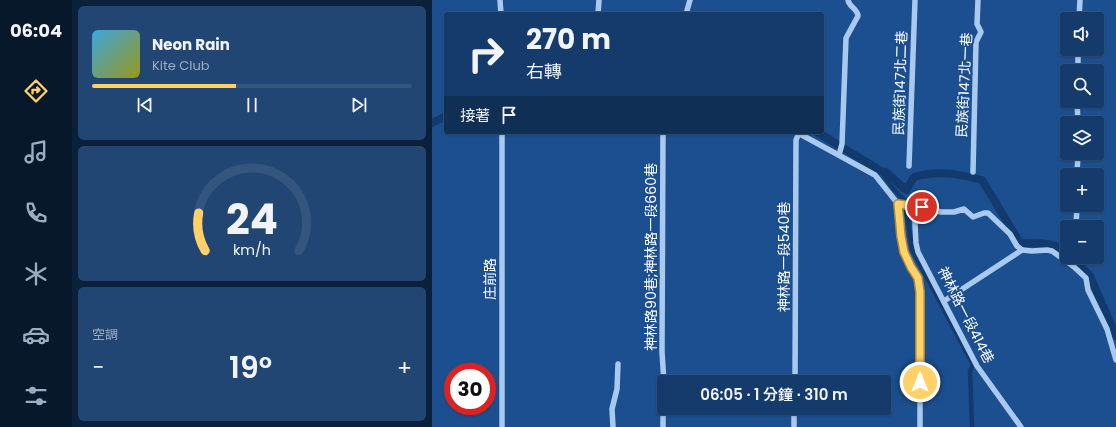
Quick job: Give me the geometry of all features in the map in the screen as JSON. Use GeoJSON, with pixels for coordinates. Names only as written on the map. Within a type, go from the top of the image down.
{"type":"FeatureCollection","features":[{"type":"Feature","properties":{"kind":"street"},"geometry":{"type":"LineString","coordinates":[[500,0],[501,12]]}},
{"type":"Feature","properties":{"kind":"street"},"geometry":{"type":"LineString","coordinates":[[598,12],[599,0]]}},
{"type":"Feature","properties":{"kind":"street"},"geometry":{"type":"LineString","coordinates":[[687,12],[690,0]]}},
{"type":"Feature","properties":{"kind":"street"},"geometry":{"type":"LineString","coordinates":[[848,0],[858,13],[858,16],[846,38],[845,105],[842,144],[839,155],[875,175],[898,204],[904,252],[918,278],[920,292],[920,427]]}},
{"type":"Feature","properties":{"kind":"street","name":"民族街147北二巷"},"geometry":{"type":"LineString","coordinates":[[909,166],[915,0]]}},
{"type":"Feature","properties":{"kind":"street","name":"民族街147北一巷"},"geometry":{"type":"LineString","coordinates":[[973,172],[976,42],[981,32],[977,24],[978,0]]}},
{"type":"Feature","properties":{"kind":"street"},"geometry":{"type":"LineString","coordinates":[[1079,12],[1080,0]]}},
{"type":"Feature","properties":{"kind":"street","name":"庄前路"},"geometry":{"type":"LineString","coordinates":[[502,134],[502,427]]}},
{"type":"Feature","properties":{"kind":"street","name":"神林路90巷;神林路一段660巷"},"geometry":{"type":"LineString","coordinates":[[663,134],[662,352],[663,375]]}},
{"type":"Feature","properties":{"kind":"street","name":"神林路一段540巷"},"geometry":{"type":"LineString","coordinates":[[794,375],[796,140],[798,135],[800,134],[839,155]]}},
{"type":"Feature","properties":{"kind":"street"},"geometry":{"type":"LineString","coordinates":[[898,204],[914,205],[941,212],[954,212],[964,209],[973,216],[984,213],[988,214],[1010,234],[1017,246],[1022,250],[1052,251],[1073,266],[1086,278],[1088,290],[1107,329],[1116,360]]}},
{"type":"Feature","properties":{"kind":"street","name":"神林路一段414巷"},"geometry":{"type":"LineString","coordinates":[[914,205],[916,243],[918,252],[978,366],[1021,427]]}},
{"type":"Feature","properties":{"kind":"street"},"geometry":{"type":"LineString","coordinates":[[944,301],[1022,250]]}},
{"type":"Feature","properties":{"kind":"street"},"geometry":{"type":"LineString","coordinates":[[613,427],[612,409],[617,390],[618,364]]}},
{"type":"Feature","properties":{"kind":"street"},"geometry":{"type":"LineString","coordinates":[[663,415],[663,427]]}},
{"type":"Feature","properties":{"kind":"street"},"geometry":{"type":"LineString","coordinates":[[794,415],[794,427]]}},
{"type":"Feature","properties":{"kind":"waterway"},"geometry":{"type":"LineString","coordinates":[[432,123],[444,117]]}},
{"type":"Feature","properties":{"kind":"waterway"},"geometry":{"type":"LineString","coordinates":[[820,134],[881,171],[886,172],[906,190],[914,177],[923,175],[940,173],[982,180],[1020,243],[1038,243],[1060,248]]}},
{"type":"Feature","properties":{"kind":"waterway"},"geometry":{"type":"LineString","coordinates":[[881,171],[891,186],[905,201],[912,249],[973,365],[970,371],[972,427]]}},
{"type":"Feature","properties":{"kind":"waterway"},"geometry":{"type":"LineString","coordinates":[[1079,264],[1090,276],[1116,336]]}},
{"type":"Feature","properties":{"kind":"route"},"geometry":{"type":"LineString","coordinates":[[920,382],[920,292],[918,278],[904,252],[901,236],[900,209],[898,204],[922,207]]}}]}
